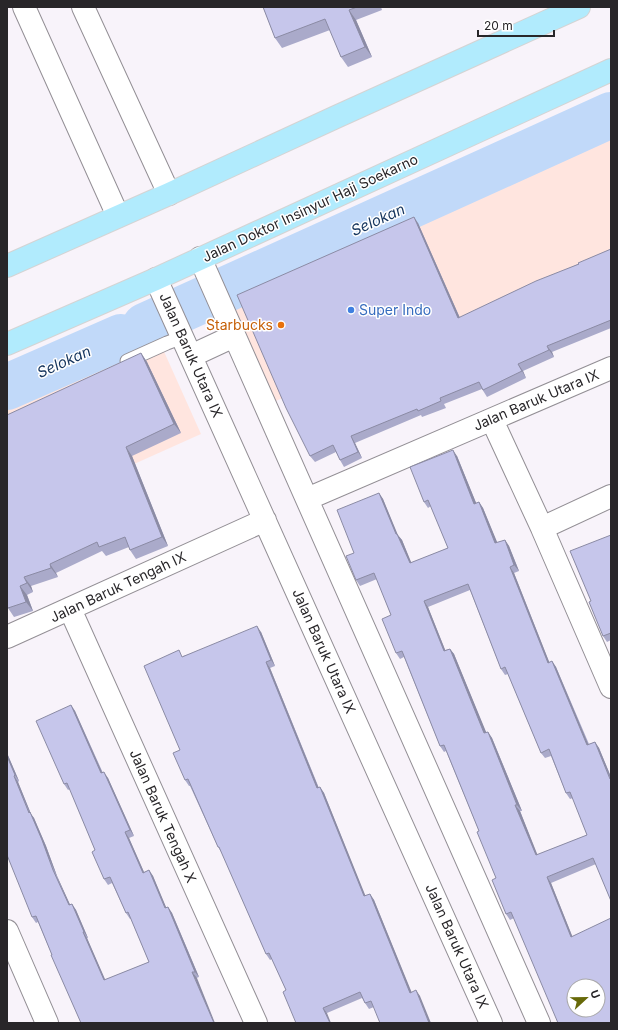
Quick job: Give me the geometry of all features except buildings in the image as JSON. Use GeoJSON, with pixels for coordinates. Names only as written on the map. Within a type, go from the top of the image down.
{"type":"FeatureCollection","features":[{"type":"Feature","properties":{"kind":"main road"},"geometry":{"type":"LineString","coordinates":[[7,266],[169,194],[579,7]]}},
{"type":"Feature","properties":{"kind":"main road","name":"Jalan Doktor Insinyur Haji Soekarno"},"geometry":{"type":"LineString","coordinates":[[7,344],[156,279],[611,70]]}},
{"type":"Feature","properties":{"kind":"street"},"geometry":{"type":"LineString","coordinates":[[24,7],[118,216]]}},
{"type":"Feature","properties":{"kind":"street"},"geometry":{"type":"LineString","coordinates":[[83,7],[169,194]]}},
{"type":"Feature","properties":{"kind":"street"},"geometry":{"type":"LineString","coordinates":[[200,258],[539,1023]]}},
{"type":"Feature","properties":{"kind":"street","name":"Jalan Baruk Utara IX"},"geometry":{"type":"LineString","coordinates":[[156,279],[491,1023]]}},
{"type":"Feature","properties":{"kind":"street"},"geometry":{"type":"LineString","coordinates":[[184,339],[234,336]]}},
{"type":"Feature","properties":{"kind":"street","name":"Jalan Baruk Utara IX"},"geometry":{"type":"LineString","coordinates":[[307,499],[611,368]]}},
{"type":"Feature","properties":{"kind":"street"},"geometry":{"type":"LineString","coordinates":[[492,420],[542,528],[611,687]]}},
{"type":"Feature","properties":{"kind":"street"},"geometry":{"type":"LineString","coordinates":[[542,528],[611,496]]}},
{"type":"Feature","properties":{"kind":"street","name":"Jalan Baruk Tengah IX"},"geometry":{"type":"LineString","coordinates":[[7,637],[265,520]]}},
{"type":"Feature","properties":{"kind":"street","name":"Jalan Baruk Tengah X"},"geometry":{"type":"LineString","coordinates":[[70,609],[256,1023]]}},
{"type":"Feature","properties":{"kind":"street"},"geometry":{"type":"LineString","coordinates":[[7,931],[48,1023]]}},
{"type":"Feature","properties":{"kind":"lane"},"geometry":{"type":"LineString","coordinates":[[119,365],[168,342],[184,339]]}},
{"type":"Feature","properties":{"kind":"shaded area"},"geometry":{"type":"Polygon","coordinates":[[[611,95],[611,252],[260,408],[216,300],[232,263],[611,95]]]}},
{"type":"Feature","properties":{"kind":"shaded area"},"geometry":{"type":"Polygon","coordinates":[[[148,316],[201,434],[7,521],[7,380],[148,316]]]}},
{"type":"Feature","properties":{"kind":"waterway","name":"Selokan"},"geometry":{"type":"LineString","coordinates":[[145,326],[611,115]]}},
{"type":"Feature","properties":{"kind":"waterway","name":"Selokan"},"geometry":{"type":"LineString","coordinates":[[7,387],[121,337]]}},
{"type":"Feature","properties":{"kind":"place","name":"Super Indo"},"geometry":{"type":"Point","coordinates":[351,310]}},
{"type":"Feature","properties":{"kind":"place","name":"Starbucks"},"geometry":{"type":"Point","coordinates":[281,325]}}]}
